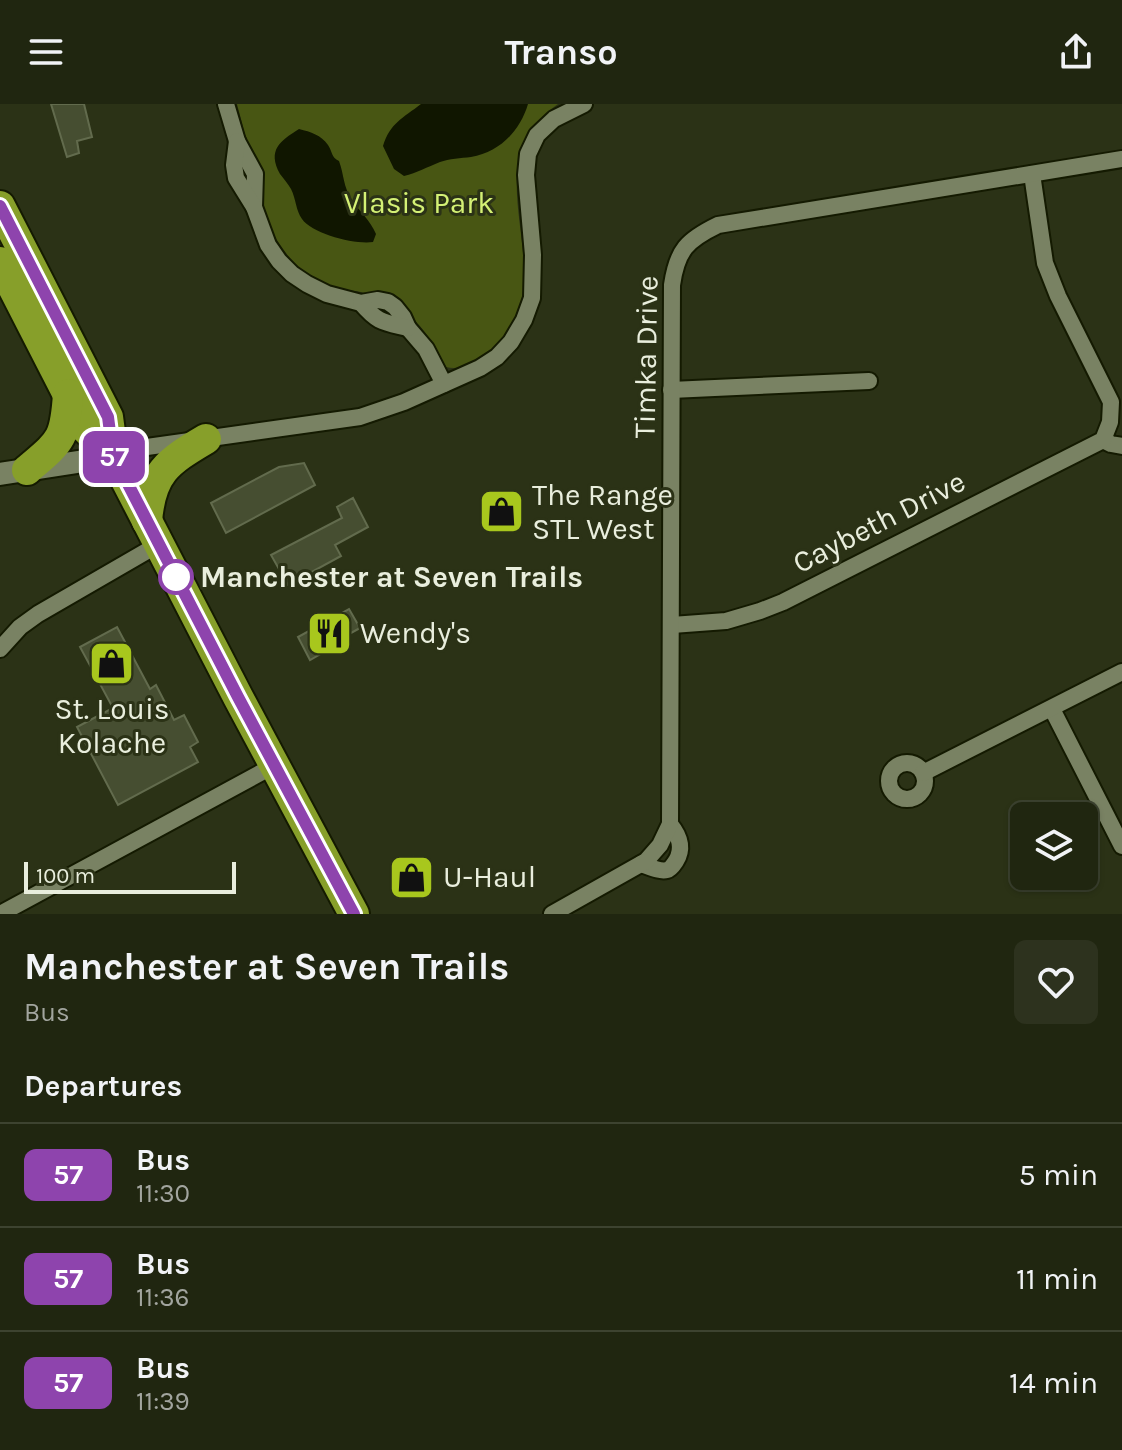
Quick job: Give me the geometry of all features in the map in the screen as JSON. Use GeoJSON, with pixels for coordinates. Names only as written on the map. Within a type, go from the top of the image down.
{"type":"FeatureCollection","features":[{"type":"Feature","properties":{"kind":"highway"},"geometry":{"type":"LineString","coordinates":[[0,206],[108,417],[113,455]]}},
{"type":"Feature","properties":{"kind":"highway"},"geometry":{"type":"LineString","coordinates":[[0,262],[85,428],[113,455],[354,914]]}},
{"type":"Feature","properties":{"kind":"highway"},"geometry":{"type":"LineString","coordinates":[[13,472],[52,449],[64,432],[68,394]]}},
{"type":"Feature","properties":{"kind":"highway"},"geometry":{"type":"LineString","coordinates":[[153,532],[149,497],[162,471],[185,451],[206,439]]}},
{"type":"Feature","properties":{"kind":"street"},"geometry":{"type":"LineString","coordinates":[[226,104],[237,141],[255,174],[254,207],[268,245],[279,261],[292,274],[327,294],[361,303],[378,300],[395,307],[426,349],[444,384]]}},
{"type":"Feature","properties":{"kind":"street"},"geometry":{"type":"LineString","coordinates":[[13,472],[147,447],[360,417],[404,402],[480,368],[497,357],[511,342],[532,298],[533,255],[526,175],[528,154],[537,135],[554,119],[584,104]]}},
{"type":"Feature","properties":{"kind":"street","name":"Timka Drive"},"geometry":{"type":"LineString","coordinates":[[552,914],[646,861],[660,845],[670,824],[672,285],[674,266],[681,252],[691,240],[718,225],[1122,159]]}},
{"type":"Feature","properties":{"kind":"street"},"geometry":{"type":"LineString","coordinates":[[1032,174],[1045,263],[1058,296],[1116,406],[1103,440],[1122,446]]}},
{"type":"Feature","properties":{"kind":"street"},"geometry":{"type":"LineString","coordinates":[[671,390],[869,381]]}},
{"type":"Feature","properties":{"kind":"street","name":"Caybeth Drive"},"geometry":{"type":"LineString","coordinates":[[672,625],[726,621],[783,602],[1103,440]]}},
{"type":"Feature","properties":{"kind":"street"},"geometry":{"type":"LineString","coordinates":[[0,649],[20,627],[153,532]]}},
{"type":"Feature","properties":{"kind":"street"},"geometry":{"type":"LineString","coordinates":[[923,773],[1122,672]]}},
{"type":"Feature","properties":{"kind":"street"},"geometry":{"type":"LineString","coordinates":[[1052,709],[1122,846]]}},
{"type":"Feature","properties":{"kind":"street"},"geometry":{"type":"LineString","coordinates":[[0,914],[275,765]]}},
{"type":"Feature","properties":{"kind":"street","name":"Timka Drive"},"geometry":{"type":"LineString","coordinates":[[641,864],[666,870],[673,866],[681,844],[670,824]]}},
{"type":"Feature","properties":{"kind":"green space","name":"Vlasis Park"},"geometry":{"type":"Polygon","coordinates":[[[237,104],[558,104],[533,127],[519,158],[518,210],[524,287],[518,311],[506,334],[476,361],[462,367],[446,367],[423,330],[404,312],[371,295],[323,282],[303,270],[280,245],[268,223],[237,104]]]}},
{"type":"Feature","properties":{"kind":"shaded area"},"geometry":{"type":"Polygon","coordinates":[[[421,104],[528,104],[520,123],[500,145],[481,154],[444,161],[404,176],[394,169],[383,146],[393,126],[421,104]]]}},
{"type":"Feature","properties":{"kind":"shaded area"},"geometry":{"type":"Polygon","coordinates":[[[299,129],[322,139],[339,161],[349,195],[376,234],[373,242],[335,237],[315,229],[302,219],[275,159],[281,142],[299,129]]]}},
{"type":"Feature","properties":{"kind":"building"},"geometry":{"type":"Polygon","coordinates":[[[51,104],[84,104],[92,137],[77,141],[79,153],[67,157],[51,104]]]}},
{"type":"Feature","properties":{"kind":"building"},"geometry":{"type":"Polygon","coordinates":[[[304,463],[315,485],[226,533],[211,503],[279,467],[304,463]]]}},
{"type":"Feature","properties":{"kind":"building"},"geometry":{"type":"Polygon","coordinates":[[[353,498],[368,527],[335,545],[341,556],[288,585],[271,555],[342,518],[337,507],[353,498]]]}},
{"type":"Feature","properties":{"kind":"building","name":"Wendy's"},"geometry":{"type":"Polygon","coordinates":[[[349,609],[360,628],[310,660],[298,637],[349,609]]]}},
{"type":"Feature","properties":{"kind":"building"},"geometry":{"type":"Polygon","coordinates":[[[117,627],[150,689],[156,685],[174,720],[184,715],[198,742],[190,747],[198,762],[118,805],[77,727],[113,708],[80,647],[117,627]]]}},
{"type":"Feature","properties":{"kind":"building","name":"U-Haul"},"geometry":{"type":"Polygon","coordinates":[[[413,857],[429,887],[411,897],[394,867],[413,857]]]}},
{"type":"Feature","properties":{"kind":"bus line","name":"57"},"geometry":{"type":"LineString","coordinates":[[0,206],[108,417],[113,455],[354,914]]}},
{"type":"Feature","properties":{"kind":"place","name":"The Range STL West"},"geometry":{"type":"Point","coordinates":[501,512]}},
{"type":"Feature","properties":{"kind":"place","name":"Manchester at Seven Trails"},"geometry":{"type":"Point","coordinates":[176,577]}},
{"type":"Feature","properties":{"kind":"place","name":"Wendy's"},"geometry":{"type":"Point","coordinates":[329,633]}},
{"type":"Feature","properties":{"kind":"place","name":"St. Louis Kolache"},"geometry":{"type":"Point","coordinates":[112,663]}},
{"type":"Feature","properties":{"kind":"place","name":"U-Haul"},"geometry":{"type":"Point","coordinates":[412,877]}}]}
